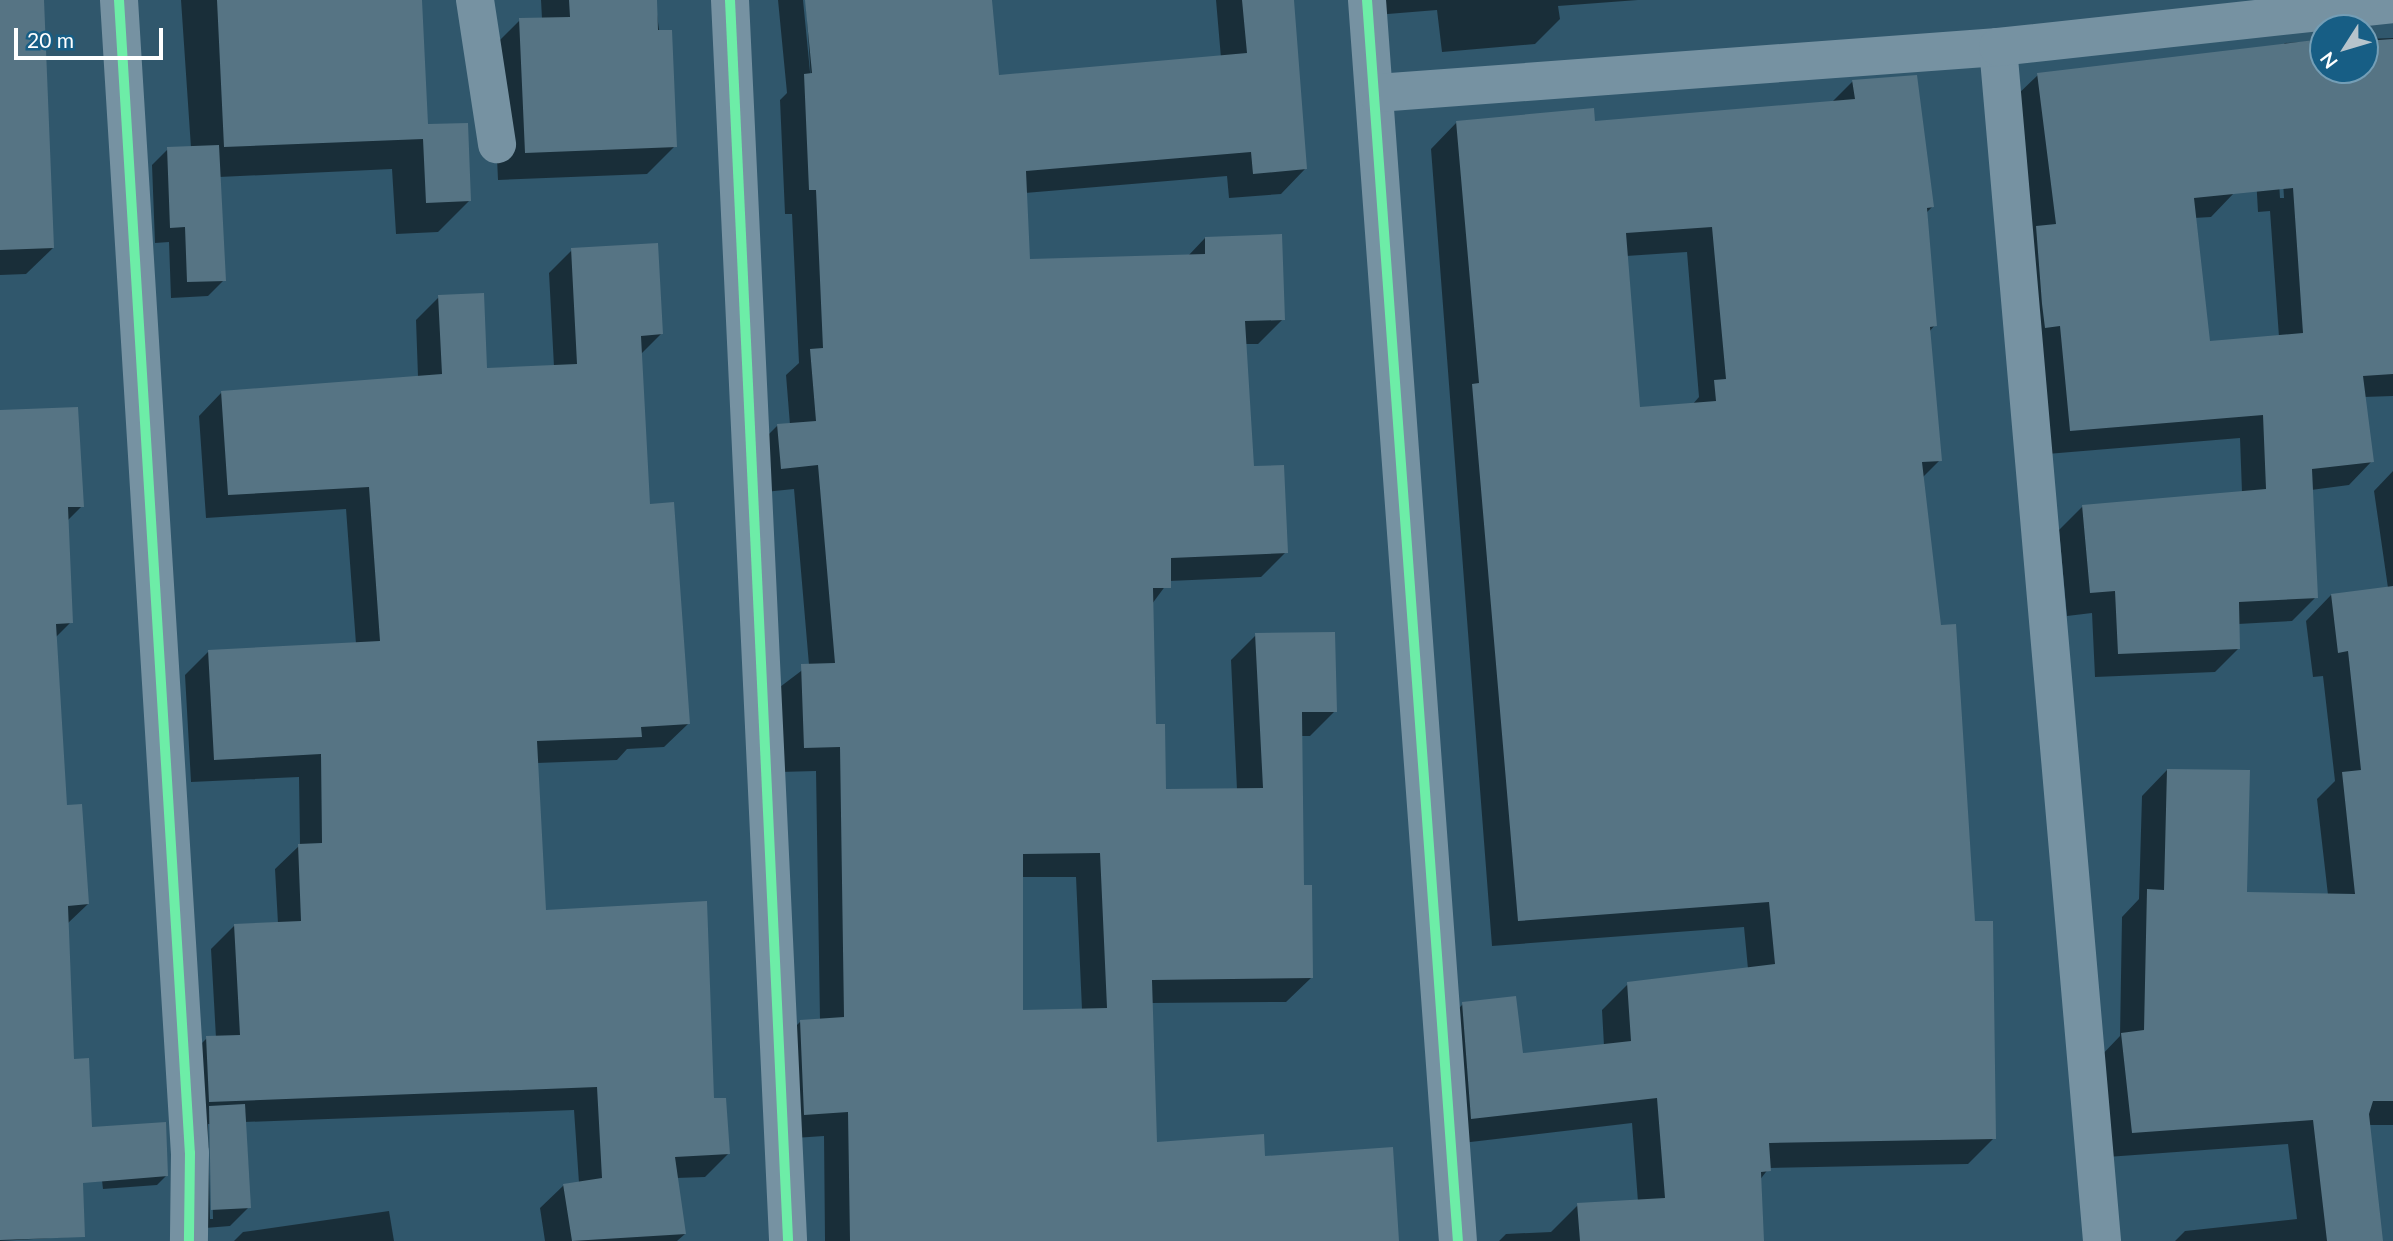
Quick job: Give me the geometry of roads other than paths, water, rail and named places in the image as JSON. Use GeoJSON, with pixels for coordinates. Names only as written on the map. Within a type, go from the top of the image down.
{"type":"FeatureCollection","features":[{"type":"Feature","properties":{"kind":"street"},"geometry":{"type":"LineString","coordinates":[[119,0],[190,1153],[189,1241]]}},
{"type":"Feature","properties":{"kind":"street"},"geometry":{"type":"LineString","coordinates":[[475,0],[497,144]]}},
{"type":"Feature","properties":{"kind":"street"},"geometry":{"type":"LineString","coordinates":[[730,0],[788,1241]]}},
{"type":"Feature","properties":{"kind":"street"},"geometry":{"type":"LineString","coordinates":[[1367,0],[1377,93],[1458,1241]]}},
{"type":"Feature","properties":{"kind":"street"},"geometry":{"type":"LineString","coordinates":[[1377,93],[1998,47],[2393,4]]}},
{"type":"Feature","properties":{"kind":"street"},"geometry":{"type":"LineString","coordinates":[[1998,47],[2102,1241]]}}]}
